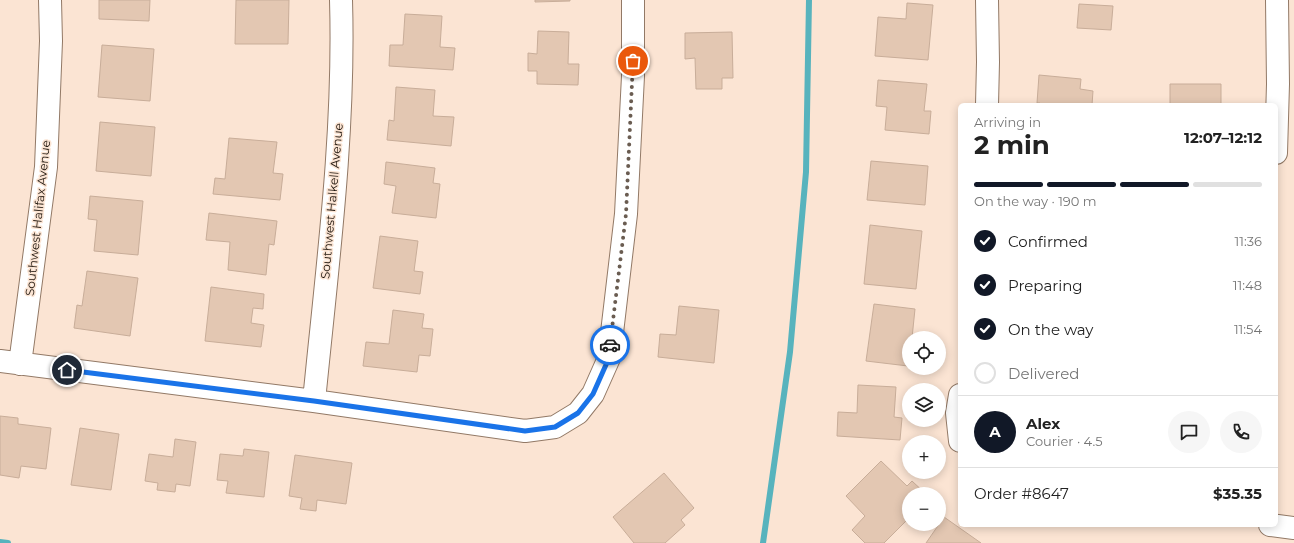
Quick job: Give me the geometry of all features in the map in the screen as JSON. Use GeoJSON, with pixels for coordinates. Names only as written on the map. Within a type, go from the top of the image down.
{"type":"FeatureCollection","features":[{"type":"Feature","properties":{"kind":"street","name":"Southwest Halifax Avenue"},"geometry":{"type":"LineString","coordinates":[[10,363],[46,167],[51,41],[50,0]]}},
{"type":"Feature","properties":{"kind":"street","name":"Southwest Halkell Avenue"},"geometry":{"type":"LineString","coordinates":[[314,401],[338,157],[342,33],[341,0]]}},
{"type":"Feature","properties":{"kind":"street"},"geometry":{"type":"LineString","coordinates":[[10,363],[314,401],[525,431],[555,427],[578,413],[593,394],[609,358],[626,214],[634,76],[633,0]]}},
{"type":"Feature","properties":{"kind":"street"},"geometry":{"type":"LineString","coordinates":[[987,0],[987,103]]}},
{"type":"Feature","properties":{"kind":"street"},"geometry":{"type":"LineString","coordinates":[[1277,0],[1277,103]]}},
{"type":"Feature","properties":{"kind":"street"},"geometry":{"type":"LineString","coordinates":[[1278,526],[1294,528]]}},
{"type":"Feature","properties":{"kind":"building"},"geometry":{"type":"Polygon","coordinates":[[[99,0],[150,0],[149,21],[99,19],[99,0]]]}},
{"type":"Feature","properties":{"kind":"building"},"geometry":{"type":"Polygon","coordinates":[[[236,0],[289,0],[288,44],[235,44],[236,0]]]}},
{"type":"Feature","properties":{"kind":"building"},"geometry":{"type":"Polygon","coordinates":[[[535,0],[570,0],[570,1],[535,2],[535,0]]]}},
{"type":"Feature","properties":{"kind":"building"},"geometry":{"type":"Polygon","coordinates":[[[907,3],[933,5],[928,60],[875,56],[878,17],[906,19],[907,3]]]}},
{"type":"Feature","properties":{"kind":"building"},"geometry":{"type":"Polygon","coordinates":[[[1079,4],[1113,6],[1111,30],[1077,28],[1079,4]]]}},
{"type":"Feature","properties":{"kind":"building"},"geometry":{"type":"Polygon","coordinates":[[[405,14],[442,16],[440,47],[455,48],[453,70],[389,66],[390,45],[403,45],[405,14]]]}},
{"type":"Feature","properties":{"kind":"building"},"geometry":{"type":"Polygon","coordinates":[[[538,31],[569,32],[568,64],[579,64],[578,85],[537,84],[537,71],[528,71],[528,53],[537,54],[538,31]]]}},
{"type":"Feature","properties":{"kind":"building"},"geometry":{"type":"Polygon","coordinates":[[[732,32],[733,78],[722,78],[722,89],[696,89],[695,58],[685,59],[685,33],[732,32]]]}},
{"type":"Feature","properties":{"kind":"building"},"geometry":{"type":"Polygon","coordinates":[[[102,45],[154,49],[150,101],[98,97],[102,45]]]}},
{"type":"Feature","properties":{"kind":"building"},"geometry":{"type":"Polygon","coordinates":[[[1039,75],[1081,79],[1080,89],[1093,91],[1092,103],[1037,103],[1039,75]]]}},
{"type":"Feature","properties":{"kind":"building"},"geometry":{"type":"Polygon","coordinates":[[[878,80],[927,84],[924,111],[931,111],[929,134],[885,130],[887,107],[876,106],[878,80]]]}},
{"type":"Feature","properties":{"kind":"building"},"geometry":{"type":"Polygon","coordinates":[[[1170,84],[1221,84],[1221,103],[1170,103],[1170,84]]]}},
{"type":"Feature","properties":{"kind":"building"},"geometry":{"type":"Polygon","coordinates":[[[396,87],[435,90],[433,116],[454,117],[451,146],[387,140],[389,120],[394,121],[396,87]]]}},
{"type":"Feature","properties":{"kind":"building"},"geometry":{"type":"Polygon","coordinates":[[[100,122],[155,127],[151,176],[96,171],[100,122]]]}},
{"type":"Feature","properties":{"kind":"building"},"geometry":{"type":"Polygon","coordinates":[[[229,138],[277,142],[273,173],[283,174],[280,200],[213,194],[215,178],[225,179],[229,138]]]}},
{"type":"Feature","properties":{"kind":"building"},"geometry":{"type":"Polygon","coordinates":[[[871,161],[928,166],[925,205],[867,200],[871,161]]]}},
{"type":"Feature","properties":{"kind":"building"},"geometry":{"type":"Polygon","coordinates":[[[386,162],[435,168],[433,183],[440,184],[436,218],[392,213],[396,186],[384,184],[386,162]]]}},
{"type":"Feature","properties":{"kind":"building"},"geometry":{"type":"Polygon","coordinates":[[[90,196],[143,201],[138,255],[94,251],[97,220],[88,219],[90,196]]]}},
{"type":"Feature","properties":{"kind":"building"},"geometry":{"type":"Polygon","coordinates":[[[209,213],[277,221],[274,245],[269,244],[266,275],[228,270],[230,242],[206,240],[209,213]]]}},
{"type":"Feature","properties":{"kind":"building"},"geometry":{"type":"Polygon","coordinates":[[[870,225],[922,231],[916,289],[864,284],[870,225]]]}},
{"type":"Feature","properties":{"kind":"building"},"geometry":{"type":"Polygon","coordinates":[[[380,236],[418,241],[414,271],[423,272],[420,294],[373,288],[380,236]]]}},
{"type":"Feature","properties":{"kind":"building"},"geometry":{"type":"Polygon","coordinates":[[[87,271],[138,278],[130,336],[74,328],[77,305],[82,306],[87,271]]]}},
{"type":"Feature","properties":{"kind":"building"},"geometry":{"type":"Polygon","coordinates":[[[211,287],[264,294],[263,309],[253,308],[251,323],[264,325],[261,347],[205,341],[211,287]]]}},
{"type":"Feature","properties":{"kind":"building"},"geometry":{"type":"Polygon","coordinates":[[[874,304],[915,309],[913,331],[902,331],[902,365],[866,361],[874,304]]]}},
{"type":"Feature","properties":{"kind":"building"},"geometry":{"type":"Polygon","coordinates":[[[679,306],[719,310],[714,363],[658,357],[660,334],[676,335],[679,306]]]}},
{"type":"Feature","properties":{"kind":"building"},"geometry":{"type":"Polygon","coordinates":[[[393,310],[424,314],[422,328],[433,329],[430,356],[419,355],[417,372],[363,366],[366,342],[389,344],[393,310]]]}},
{"type":"Feature","properties":{"kind":"building"},"geometry":{"type":"Polygon","coordinates":[[[858,385],[896,387],[894,417],[902,418],[900,440],[837,436],[838,412],[857,413],[858,385]]]}},
{"type":"Feature","properties":{"kind":"building"},"geometry":{"type":"Polygon","coordinates":[[[0,416],[18,418],[18,424],[51,428],[46,469],[21,466],[19,478],[0,475],[0,416]]]}},
{"type":"Feature","properties":{"kind":"building"},"geometry":{"type":"Polygon","coordinates":[[[80,428],[119,434],[111,490],[71,485],[80,428]]]}},
{"type":"Feature","properties":{"kind":"building"},"geometry":{"type":"Polygon","coordinates":[[[175,439],[196,442],[190,486],[176,484],[175,492],[157,490],[158,483],[145,481],[149,454],[173,457],[175,439]]]}},
{"type":"Feature","properties":{"kind":"building"},"geometry":{"type":"Polygon","coordinates":[[[244,449],[269,452],[264,497],[226,493],[228,481],[217,480],[220,454],[243,456],[244,449]]]}},
{"type":"Feature","properties":{"kind":"building"},"geometry":{"type":"Polygon","coordinates":[[[295,455],[352,463],[346,504],[317,500],[316,511],[300,509],[302,498],[289,496],[295,455]]]}},
{"type":"Feature","properties":{"kind":"building"},"geometry":{"type":"Polygon","coordinates":[[[881,461],[907,486],[912,481],[918,487],[902,487],[902,525],[884,543],[865,543],[852,530],[865,516],[846,496],[881,461]]]}},
{"type":"Feature","properties":{"kind":"building"},"geometry":{"type":"Polygon","coordinates":[[[664,473],[694,508],[681,520],[685,525],[665,543],[634,543],[613,517],[664,473]]]}},
{"type":"Feature","properties":{"kind":"building"},"geometry":{"type":"Polygon","coordinates":[[[946,518],[981,543],[926,543],[934,531],[946,531],[946,518]]]}},
{"type":"Feature","properties":{"kind":"waterway"},"geometry":{"type":"LineString","coordinates":[[763,543],[790,352],[806,172],[809,0]]}},
{"type":"Feature","properties":{"kind":"waterway"},"geometry":{"type":"LineString","coordinates":[[0,542],[8,543]]}},
{"type":"Feature","properties":{"kind":"way so far"},"geometry":{"type":"LineString","coordinates":[[610,345],[626,214],[634,76],[633,61]]}},
{"type":"Feature","properties":{"kind":"route"},"geometry":{"type":"LineString","coordinates":[[67,370],[314,401],[525,431],[555,427],[578,413],[593,394],[609,358],[610,345]]}}]}
